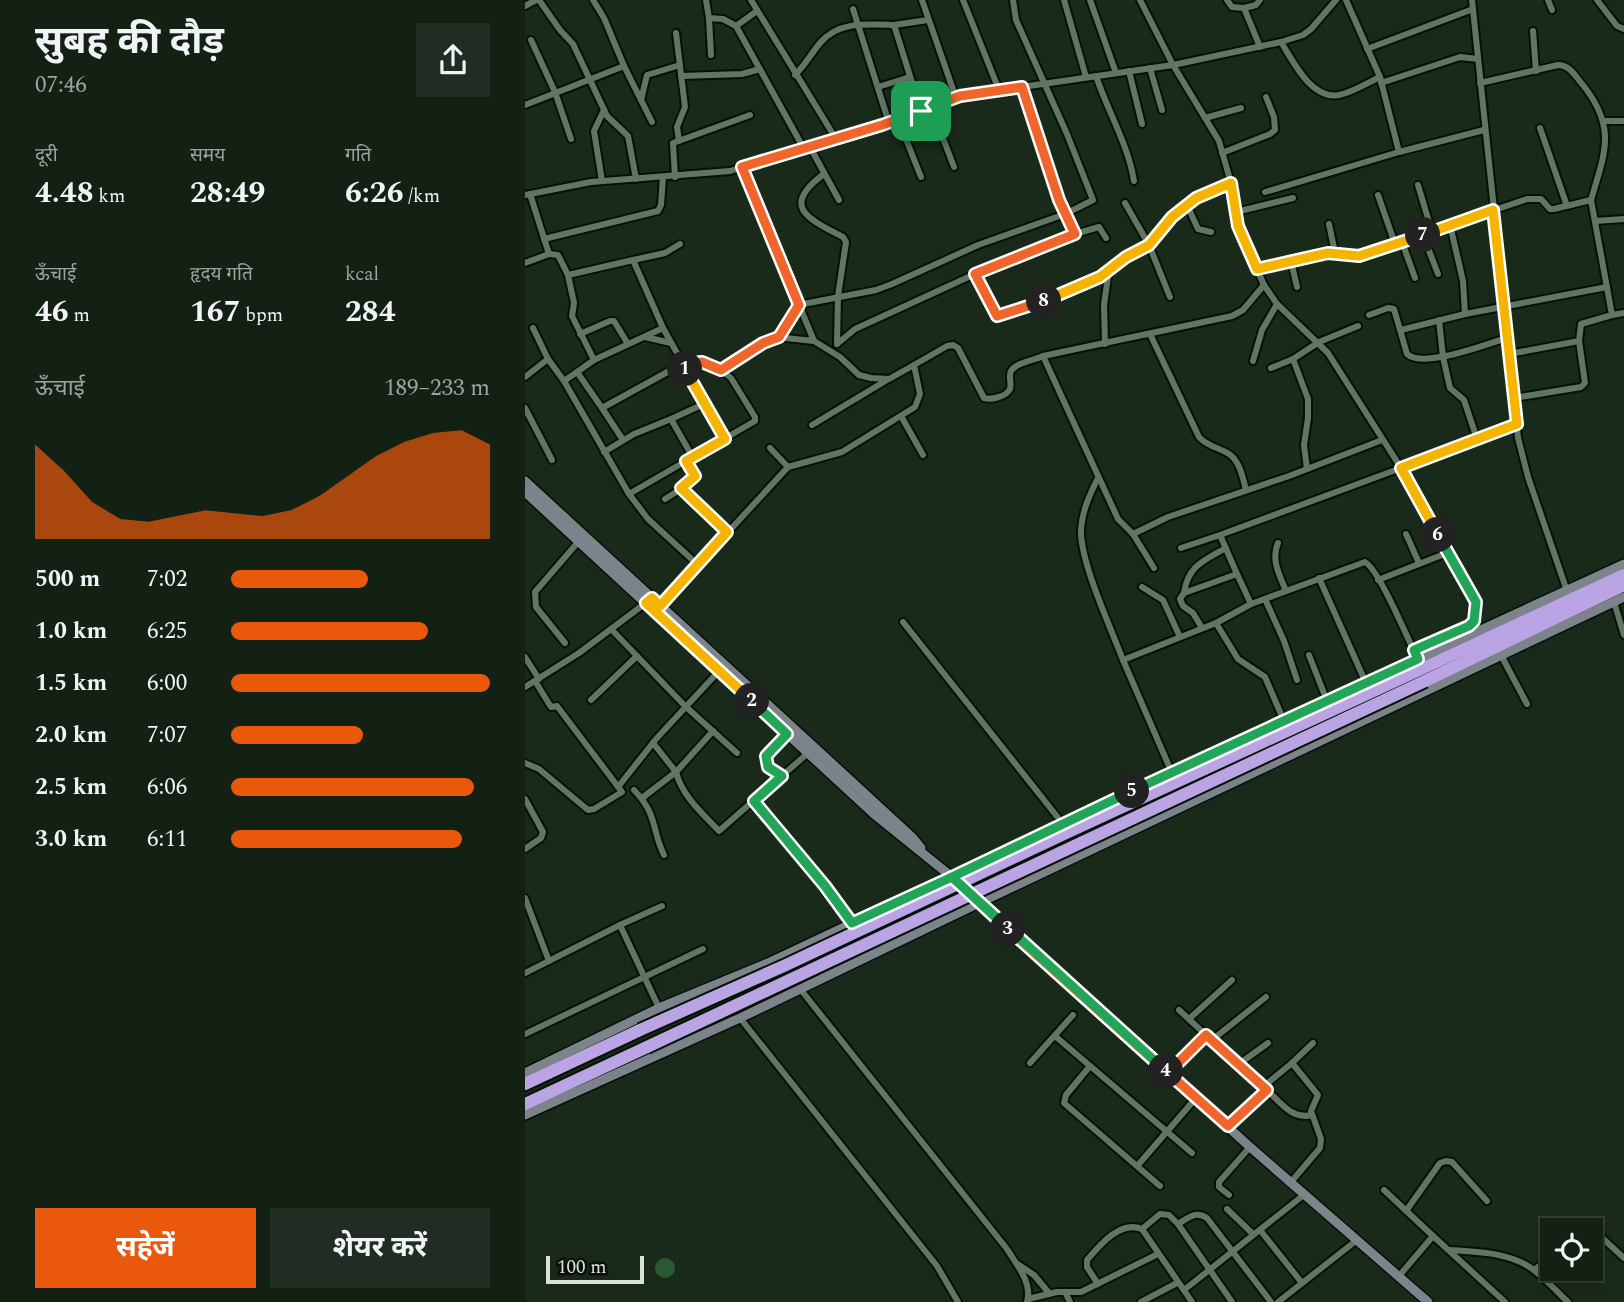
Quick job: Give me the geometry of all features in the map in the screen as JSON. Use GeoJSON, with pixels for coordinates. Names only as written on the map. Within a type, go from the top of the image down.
{"type":"FeatureCollection","features":[{"type":"Feature","properties":{"kind":"highway"},"geometry":{"type":"LineString","coordinates":[[1433,652],[1457,659],[1624,575]]}},
{"type":"Feature","properties":{"kind":"highway"},"geometry":{"type":"LineString","coordinates":[[525,1084],[786,965],[1419,665],[1457,659],[1624,585]]}},
{"type":"Feature","properties":{"kind":"highway"},"geometry":{"type":"LineString","coordinates":[[1450,681],[1457,659]]}},
{"type":"Feature","properties":{"kind":"highway"},"geometry":{"type":"LineString","coordinates":[[525,1104],[647,1047],[1419,665]]}},
{"type":"Feature","properties":{"kind":"street"},"geometry":{"type":"LineString","coordinates":[[525,6],[538,0],[573,44],[607,116],[628,136],[636,179]]}},
{"type":"Feature","properties":{"kind":"street"},"geometry":{"type":"LineString","coordinates":[[593,0],[652,122]]}},
{"type":"Feature","properties":{"kind":"street"},"geometry":{"type":"LineString","coordinates":[[706,0],[711,55]]}},
{"type":"Feature","properties":{"kind":"street"},"geometry":{"type":"LineString","coordinates":[[751,0],[835,139]]}},
{"type":"Feature","properties":{"kind":"street"},"geometry":{"type":"LineString","coordinates":[[922,0],[956,98]]}},
{"type":"Feature","properties":{"kind":"street"},"geometry":{"type":"LineString","coordinates":[[963,0],[999,90]]}},
{"type":"Feature","properties":{"kind":"street"},"geometry":{"type":"LineString","coordinates":[[779,337],[799,305],[876,290],[978,246],[1065,214],[1093,200],[1016,20],[1013,0]]}},
{"type":"Feature","properties":{"kind":"street"},"geometry":{"type":"LineString","coordinates":[[1064,0],[1086,77]]}},
{"type":"Feature","properties":{"kind":"street"},"geometry":{"type":"LineString","coordinates":[[1090,0],[1116,73]]}},
{"type":"Feature","properties":{"kind":"street"},"geometry":{"type":"LineString","coordinates":[[525,1073],[659,1008],[768,962],[1366,683],[1419,665],[1474,621],[1476,602],[1401,468],[1319,342],[1277,304],[1264,285],[1238,226],[1231,183],[1219,141],[1173,65],[1140,0]]}},
{"type":"Feature","properties":{"kind":"street"},"geometry":{"type":"LineString","coordinates":[[1227,0],[1233,7],[1244,9],[1256,5],[1259,0]]}},
{"type":"Feature","properties":{"kind":"street"},"geometry":{"type":"LineString","coordinates":[[549,254],[527,194],[603,181],[730,171],[889,123],[956,98],[1173,65],[1281,43],[1311,29],[1336,0]]}},
{"type":"Feature","properties":{"kind":"street"},"geometry":{"type":"LineString","coordinates":[[1346,0],[1380,80],[1399,152]]}},
{"type":"Feature","properties":{"kind":"street"},"geometry":{"type":"LineString","coordinates":[[1472,0],[1517,424],[1528,477],[1567,591]]}},
{"type":"Feature","properties":{"kind":"street"},"geometry":{"type":"LineString","coordinates":[[1548,0],[1552,10]]}},
{"type":"Feature","properties":{"kind":"street"},"geometry":{"type":"LineString","coordinates":[[1597,0],[1617,26],[1624,29]]}},
{"type":"Feature","properties":{"kind":"street"},"geometry":{"type":"LineString","coordinates":[[853,9],[889,123]]}},
{"type":"Feature","properties":{"kind":"street"},"geometry":{"type":"LineString","coordinates":[[1244,9],[1260,47]]}},
{"type":"Feature","properties":{"kind":"street"},"geometry":{"type":"LineString","coordinates":[[1367,49],[1473,9]]}},
{"type":"Feature","properties":{"kind":"street"},"geometry":{"type":"LineString","coordinates":[[736,26],[757,11]]}},
{"type":"Feature","properties":{"kind":"street"},"geometry":{"type":"LineString","coordinates":[[709,18],[723,19],[736,26],[839,200]]}},
{"type":"Feature","properties":{"kind":"street"},"geometry":{"type":"LineString","coordinates":[[795,75],[834,31],[858,23],[894,25],[928,20]]}},
{"type":"Feature","properties":{"kind":"street"},"geometry":{"type":"LineString","coordinates":[[894,25],[921,111]]}},
{"type":"Feature","properties":{"kind":"street"},"geometry":{"type":"LineString","coordinates":[[1533,31],[1536,71]]}},
{"type":"Feature","properties":{"kind":"street"},"geometry":{"type":"LineString","coordinates":[[676,33],[684,107],[677,127],[679,141]]}},
{"type":"Feature","properties":{"kind":"street"},"geometry":{"type":"LineString","coordinates":[[531,40],[555,92],[571,139]]}},
{"type":"Feature","properties":{"kind":"street"},"geometry":{"type":"LineString","coordinates":[[1281,43],[1307,81],[1327,94],[1342,94],[1460,57],[1478,59]]}},
{"type":"Feature","properties":{"kind":"street"},"geometry":{"type":"LineString","coordinates":[[641,100],[647,75],[680,65]]}},
{"type":"Feature","properties":{"kind":"street"},"geometry":{"type":"LineString","coordinates":[[1480,83],[1558,65],[1570,69],[1594,100],[1604,121],[1605,151],[1591,200],[1612,315]]}},
{"type":"Feature","properties":{"kind":"street"},"geometry":{"type":"LineString","coordinates":[[525,105],[624,66]]}},
{"type":"Feature","properties":{"kind":"street"},"geometry":{"type":"LineString","coordinates":[[1150,68],[1162,110]]}},
{"type":"Feature","properties":{"kind":"street"},"geometry":{"type":"LineString","coordinates":[[681,76],[743,74],[760,69]]}},
{"type":"Feature","properties":{"kind":"street"},"geometry":{"type":"LineString","coordinates":[[1129,71],[1142,124]]}},
{"type":"Feature","properties":{"kind":"street"},"geometry":{"type":"LineString","coordinates":[[1096,76],[1110,116],[1131,158],[1134,181]]}},
{"type":"Feature","properties":{"kind":"street"},"geometry":{"type":"LineString","coordinates":[[878,87],[910,77]]}},
{"type":"Feature","properties":{"kind":"street"},"geometry":{"type":"LineString","coordinates":[[1022,87],[1059,200],[1075,234]]}},
{"type":"Feature","properties":{"kind":"street"},"geometry":{"type":"LineString","coordinates":[[1222,153],[1270,135],[1275,130],[1274,117],[1266,97]]}},
{"type":"Feature","properties":{"kind":"street"},"geometry":{"type":"LineString","coordinates":[[931,107],[954,167]]}},
{"type":"Feature","properties":{"kind":"street"},"geometry":{"type":"LineString","coordinates":[[1205,118],[1241,108]]}},
{"type":"Feature","properties":{"kind":"street"},"geometry":{"type":"LineString","coordinates":[[603,181],[594,131],[604,110]]}},
{"type":"Feature","properties":{"kind":"street"},"geometry":{"type":"LineString","coordinates":[[675,177],[673,143],[750,115]]}},
{"type":"Feature","properties":{"kind":"street"},"geometry":{"type":"LineString","coordinates":[[898,120],[921,177]]}},
{"type":"Feature","properties":{"kind":"street"},"geometry":{"type":"LineString","coordinates":[[1604,121],[1624,121]]}},
{"type":"Feature","properties":{"kind":"street"},"geometry":{"type":"LineString","coordinates":[[1541,128],[1567,206]]}},
{"type":"Feature","properties":{"kind":"street"},"geometry":{"type":"LineString","coordinates":[[1265,192],[1484,130]]}},
{"type":"Feature","properties":{"kind":"street"},"geometry":{"type":"LineString","coordinates":[[742,167],[814,341]]}},
{"type":"Feature","properties":{"kind":"street"},"geometry":{"type":"LineString","coordinates":[[824,174],[807,186],[801,201],[806,215],[843,237],[846,242],[838,296],[837,344]]}},
{"type":"Feature","properties":{"kind":"street"},"geometry":{"type":"LineString","coordinates":[[544,239],[658,211],[663,177]]}},
{"type":"Feature","properties":{"kind":"street"},"geometry":{"type":"LineString","coordinates":[[975,274],[997,316],[1044,301],[1100,277],[1149,245],[1172,217],[1196,198],[1231,183]]}},
{"type":"Feature","properties":{"kind":"street"},"geometry":{"type":"LineString","coordinates":[[1418,185],[1432,232]]}},
{"type":"Feature","properties":{"kind":"street"},"geometry":{"type":"LineString","coordinates":[[1378,195],[1415,278]]}},
{"type":"Feature","properties":{"kind":"street"},"geometry":{"type":"LineString","coordinates":[[1236,212],[1293,198]]}},
{"type":"Feature","properties":{"kind":"street"},"geometry":{"type":"LineString","coordinates":[[1257,269],[1335,253],[1359,256],[1536,198],[1545,202],[1550,209],[1591,200]]}},
{"type":"Feature","properties":{"kind":"street"},"geometry":{"type":"LineString","coordinates":[[1125,203],[1149,245],[1170,297]]}},
{"type":"Feature","properties":{"kind":"street"},"geometry":{"type":"LineString","coordinates":[[1187,205],[1198,229],[1211,232]]}},
{"type":"Feature","properties":{"kind":"street"},"geometry":{"type":"LineString","coordinates":[[1595,221],[1624,219]]}},
{"type":"Feature","properties":{"kind":"street"},"geometry":{"type":"LineString","coordinates":[[1329,224],[1335,253]]}},
{"type":"Feature","properties":{"kind":"street"},"geometry":{"type":"LineString","coordinates":[[1450,225],[1463,281],[1465,314]]}},
{"type":"Feature","properties":{"kind":"street"},"geometry":{"type":"LineString","coordinates":[[830,350],[855,329],[975,274],[1099,227],[1106,238]]}},
{"type":"Feature","properties":{"kind":"street"},"geometry":{"type":"LineString","coordinates":[[1423,235],[1438,274]]}},
{"type":"Feature","properties":{"kind":"street"},"geometry":{"type":"LineString","coordinates":[[568,275],[665,253],[680,244]]}},
{"type":"Feature","properties":{"kind":"street"},"geometry":{"type":"LineString","coordinates":[[525,263],[549,254],[558,255],[568,275],[575,303],[572,316],[594,360]]}},
{"type":"Feature","properties":{"kind":"street"},"geometry":{"type":"LineString","coordinates":[[632,260],[663,328],[725,439]]}},
{"type":"Feature","properties":{"kind":"street"},"geometry":{"type":"LineString","coordinates":[[1291,261],[1297,287]]}},
{"type":"Feature","properties":{"kind":"street"},"geometry":{"type":"LineString","coordinates":[[1105,344],[1104,305],[1109,269]]}},
{"type":"Feature","properties":{"kind":"street"},"geometry":{"type":"LineString","coordinates":[[812,425],[950,345],[956,346],[984,398],[991,400],[1008,392],[1013,369],[1043,356],[1232,316],[1243,310],[1264,285]]}},
{"type":"Feature","properties":{"kind":"street"},"geometry":{"type":"LineString","coordinates":[[1401,330],[1465,314],[1607,287]]}},
{"type":"Feature","properties":{"kind":"street"},"geometry":{"type":"LineString","coordinates":[[1254,361],[1262,330],[1277,304]]}},
{"type":"Feature","properties":{"kind":"street"},"geometry":{"type":"LineString","coordinates":[[1369,315],[1392,308],[1395,310],[1410,357],[1443,357],[1507,338]]}},
{"type":"Feature","properties":{"kind":"street"},"geometry":{"type":"LineString","coordinates":[[1514,398],[1581,387],[1585,383],[1579,341],[1581,324],[1624,313]]}},
{"type":"Feature","properties":{"kind":"street"},"geometry":{"type":"LineString","coordinates":[[1439,320],[1443,357],[1451,390],[1464,400],[1477,439]]}},
{"type":"Feature","properties":{"kind":"street"},"geometry":{"type":"LineString","coordinates":[[580,334],[614,321],[628,344]]}},
{"type":"Feature","properties":{"kind":"street"},"geometry":{"type":"LineString","coordinates":[[1271,368],[1293,359],[1319,342],[1358,326]]}},
{"type":"Feature","properties":{"kind":"street"},"geometry":{"type":"LineString","coordinates":[[533,328],[548,359],[564,381],[629,494],[648,519],[698,564]]}},
{"type":"Feature","properties":{"kind":"street"},"geometry":{"type":"LineString","coordinates":[[564,381],[594,360],[663,328]]}},
{"type":"Feature","properties":{"kind":"street"},"geometry":{"type":"LineString","coordinates":[[1150,334],[1199,437],[1204,443],[1234,458],[1247,490]]}},
{"type":"Feature","properties":{"kind":"street"},"geometry":{"type":"LineString","coordinates":[[643,337],[671,343]]}},
{"type":"Feature","properties":{"kind":"street"},"geometry":{"type":"LineString","coordinates":[[721,370],[763,343],[779,337],[814,341],[830,350],[859,375],[889,379]]}},
{"type":"Feature","properties":{"kind":"street"},"geometry":{"type":"LineString","coordinates":[[1509,354],[1579,341]]}},
{"type":"Feature","properties":{"kind":"street"},"geometry":{"type":"LineString","coordinates":[[1043,356],[1118,519],[1133,534],[1154,568]]}},
{"type":"Feature","properties":{"kind":"street"},"geometry":{"type":"LineString","coordinates":[[525,376],[548,359]]}},
{"type":"Feature","properties":{"kind":"street"},"geometry":{"type":"LineString","coordinates":[[1293,359],[1308,399],[1304,436],[1307,469]]}},
{"type":"Feature","properties":{"kind":"street"},"geometry":{"type":"LineString","coordinates":[[602,408],[682,364],[702,362],[721,370],[737,385],[755,421],[629,494]]}},
{"type":"Feature","properties":{"kind":"street"},"geometry":{"type":"LineString","coordinates":[[660,606],[787,467],[842,452],[915,407],[919,394],[914,365]]}},
{"type":"Feature","properties":{"kind":"street"},"geometry":{"type":"LineString","coordinates":[[577,372],[623,440]]}},
{"type":"Feature","properties":{"kind":"street"},"geometry":{"type":"LineString","coordinates":[[604,453],[623,440],[706,403]]}},
{"type":"Feature","properties":{"kind":"street"},"geometry":{"type":"LineString","coordinates":[[525,408],[552,460]]}},
{"type":"Feature","properties":{"kind":"street"},"geometry":{"type":"LineString","coordinates":[[901,416],[923,455]]}},
{"type":"Feature","properties":{"kind":"street"},"geometry":{"type":"LineString","coordinates":[[671,419],[692,456]]}},
{"type":"Feature","properties":{"kind":"street"},"geometry":{"type":"LineString","coordinates":[[1181,548],[1517,424]]}},
{"type":"Feature","properties":{"kind":"street"},"geometry":{"type":"LineString","coordinates":[[1133,534],[1168,517],[1383,440]]}},
{"type":"Feature","properties":{"kind":"street"},"geometry":{"type":"LineString","coordinates":[[770,448],[787,467]]}},
{"type":"Feature","properties":{"kind":"street"},"geometry":{"type":"LineString","coordinates":[[665,499],[695,476],[686,461]]}},
{"type":"Feature","properties":{"kind":"street"},"geometry":{"type":"LineString","coordinates":[[1098,478],[1084,510],[1082,542],[1087,565],[1123,660],[1172,773]]}},
{"type":"Feature","properties":{"kind":"street"},"geometry":{"type":"LineString","coordinates":[[525,481],[787,734],[905,841],[952,877],[1249,1147],[1428,1302]]}},
{"type":"Feature","properties":{"kind":"street"},"geometry":{"type":"LineString","coordinates":[[681,488],[727,532]]}},
{"type":"Feature","properties":{"kind":"street"},"geometry":{"type":"LineString","coordinates":[[525,492],[649,601],[660,606],[913,838],[929,858]]}},
{"type":"Feature","properties":{"kind":"street"},"geometry":{"type":"LineString","coordinates":[[1406,534],[1419,563]]}},
{"type":"Feature","properties":{"kind":"street"},"geometry":{"type":"LineString","coordinates":[[1220,535],[1251,604]]}},
{"type":"Feature","properties":{"kind":"street"},"geometry":{"type":"LineString","coordinates":[[565,643],[536,607],[535,592],[579,541]]}},
{"type":"Feature","properties":{"kind":"street"},"geometry":{"type":"LineString","coordinates":[[1278,543],[1274,552],[1275,563],[1286,591]]}},
{"type":"Feature","properties":{"kind":"street"},"geometry":{"type":"LineString","coordinates":[[1202,628],[1193,613],[1181,603],[1186,580],[1192,569],[1226,548]]}},
{"type":"Feature","properties":{"kind":"street"},"geometry":{"type":"LineString","coordinates":[[1378,580],[1447,552]]}},
{"type":"Feature","properties":{"kind":"street"},"geometry":{"type":"LineString","coordinates":[[1123,660],[1216,623],[1251,604],[1365,562],[1378,580],[1419,665]]}},
{"type":"Feature","properties":{"kind":"street"},"geometry":{"type":"LineString","coordinates":[[1419,665],[1433,652],[1624,564]]}},
{"type":"Feature","properties":{"kind":"street"},"geometry":{"type":"LineString","coordinates":[[1184,593],[1237,573]]}},
{"type":"Feature","properties":{"kind":"street"},"geometry":{"type":"LineString","coordinates":[[1319,578],[1366,683]]}},
{"type":"Feature","properties":{"kind":"street"},"geometry":{"type":"LineString","coordinates":[[1142,587],[1163,600],[1180,637]]}},
{"type":"Feature","properties":{"kind":"street"},"geometry":{"type":"LineString","coordinates":[[525,1115],[801,990],[979,902],[1624,597]]}},
{"type":"Feature","properties":{"kind":"street"},"geometry":{"type":"LineString","coordinates":[[1265,599],[1284,641],[1297,681]]}},
{"type":"Feature","properties":{"kind":"street"},"geometry":{"type":"LineString","coordinates":[[525,687],[579,653],[649,601]]}},
{"type":"Feature","properties":{"kind":"street"},"geometry":{"type":"LineString","coordinates":[[1614,602],[1624,635]]}},
{"type":"Feature","properties":{"kind":"street"},"geometry":{"type":"LineString","coordinates":[[903,622],[1063,824]]}},
{"type":"Feature","properties":{"kind":"street"},"geometry":{"type":"LineString","coordinates":[[1216,623],[1238,659],[1265,677],[1284,721]]}},
{"type":"Feature","properties":{"kind":"street"},"geometry":{"type":"LineString","coordinates":[[611,629],[685,706],[737,752]]}},
{"type":"Feature","properties":{"kind":"street"},"geometry":{"type":"LineString","coordinates":[[1309,655],[1327,701]]}},
{"type":"Feature","properties":{"kind":"street"},"geometry":{"type":"LineString","coordinates":[[591,700],[637,656]]}},
{"type":"Feature","properties":{"kind":"street"},"geometry":{"type":"LineString","coordinates":[[525,657],[551,707],[557,706],[622,792],[588,810],[539,769],[525,763]]}},
{"type":"Feature","properties":{"kind":"street"},"geometry":{"type":"LineString","coordinates":[[1502,657],[1527,704]]}},
{"type":"Feature","properties":{"kind":"street"},"geometry":{"type":"LineString","coordinates":[[618,787],[685,706],[719,671]]}},
{"type":"Feature","properties":{"kind":"street"},"geometry":{"type":"LineString","coordinates":[[642,798],[676,772],[713,731]]}},
{"type":"Feature","properties":{"kind":"street"},"geometry":{"type":"LineString","coordinates":[[782,776],[768,767],[766,756],[787,734]]}},
{"type":"Feature","properties":{"kind":"street"},"geometry":{"type":"LineString","coordinates":[[653,743],[676,772],[690,799],[719,831],[808,753]]}},
{"type":"Feature","properties":{"kind":"street"},"geometry":{"type":"LineString","coordinates":[[634,790],[642,798],[655,822],[658,843],[664,855]]}},
{"type":"Feature","properties":{"kind":"street"},"geometry":{"type":"LineString","coordinates":[[525,799],[543,832],[541,838],[525,849]]}},
{"type":"Feature","properties":{"kind":"street"},"geometry":{"type":"LineString","coordinates":[[754,801],[825,886],[852,923]]}},
{"type":"Feature","properties":{"kind":"street"},"geometry":{"type":"LineString","coordinates":[[525,898],[548,961]]}},
{"type":"Feature","properties":{"kind":"street"},"geometry":{"type":"LineString","coordinates":[[525,973],[662,906]]}},
{"type":"Feature","properties":{"kind":"street"},"geometry":{"type":"LineString","coordinates":[[619,925],[659,1008]]}},
{"type":"Feature","properties":{"kind":"street"},"geometry":{"type":"LineString","coordinates":[[525,1034],[703,949]]}},
{"type":"Feature","properties":{"kind":"street"},"geometry":{"type":"LineString","coordinates":[[1189,1019],[1232,980]]}},
{"type":"Feature","properties":{"kind":"street"},"geometry":{"type":"LineString","coordinates":[[801,990],[1007,1249],[1027,1285],[1027,1300],[1049,1293],[1081,1292],[1158,1254]]}},
{"type":"Feature","properties":{"kind":"street"},"geometry":{"type":"LineString","coordinates":[[1168,1073],[1209,1037],[1253,1010],[1266,997]]}},
{"type":"Feature","properties":{"kind":"street"},"geometry":{"type":"LineString","coordinates":[[1179,1010],[1294,1115],[1312,1115]]}},
{"type":"Feature","properties":{"kind":"street"},"geometry":{"type":"LineString","coordinates":[[1030,1063],[1073,1015]]}},
{"type":"Feature","properties":{"kind":"street"},"geometry":{"type":"LineString","coordinates":[[740,1018],[937,1266],[958,1302]]}},
{"type":"Feature","properties":{"kind":"street"},"geometry":{"type":"LineString","coordinates":[[1055,1036],[1192,1153]]}},
{"type":"Feature","properties":{"kind":"street"},"geometry":{"type":"LineString","coordinates":[[1239,1064],[1268,1043]]}},
{"type":"Feature","properties":{"kind":"street"},"geometry":{"type":"LineString","coordinates":[[1228,1126],[1313,1043]]}},
{"type":"Feature","properties":{"kind":"street"},"geometry":{"type":"LineString","coordinates":[[1291,1182],[1320,1148],[1321,1139],[1312,1115],[1317,1092],[1292,1063]]}},
{"type":"Feature","properties":{"kind":"street"},"geometry":{"type":"LineString","coordinates":[[1090,1066],[1066,1095],[1064,1102],[1160,1186]]}},
{"type":"Feature","properties":{"kind":"street"},"geometry":{"type":"LineString","coordinates":[[1138,1165],[1196,1098]]}},
{"type":"Feature","properties":{"kind":"street"},"geometry":{"type":"LineString","coordinates":[[1229,1195],[1219,1187],[1219,1182],[1249,1147]]}},
{"type":"Feature","properties":{"kind":"street"},"geometry":{"type":"LineString","coordinates":[[1406,1211],[1440,1163],[1446,1161],[1452,1162],[1487,1201]]}},
{"type":"Feature","properties":{"kind":"street"},"geometry":{"type":"LineString","coordinates":[[1384,1190],[1504,1302]]}},
{"type":"Feature","properties":{"kind":"street"},"geometry":{"type":"LineString","coordinates":[[1184,1290],[1305,1194]]}},
{"type":"Feature","properties":{"kind":"street"},"geometry":{"type":"LineString","coordinates":[[1227,1209],[1256,1232],[1302,1283]]}},
{"type":"Feature","properties":{"kind":"street"},"geometry":{"type":"LineString","coordinates":[[1142,1229],[1160,1214],[1169,1215],[1178,1224],[1231,1302]]}},
{"type":"Feature","properties":{"kind":"street"},"geometry":{"type":"LineString","coordinates":[[1178,1224],[1193,1214],[1204,1215],[1271,1302]]}},
{"type":"Feature","properties":{"kind":"street"},"geometry":{"type":"LineString","coordinates":[[1098,1284],[1087,1268],[1087,1260],[1114,1234],[1131,1227],[1142,1229],[1192,1302]]}},
{"type":"Feature","properties":{"kind":"street"},"geometry":{"type":"LineString","coordinates":[[1399,1276],[1433,1236]]}},
{"type":"Feature","properties":{"kind":"street"},"geometry":{"type":"LineString","coordinates":[[1603,1239],[1624,1258]]}},
{"type":"Feature","properties":{"kind":"street"},"geometry":{"type":"LineString","coordinates":[[1278,1302],[1357,1240]]}},
{"type":"Feature","properties":{"kind":"street"},"geometry":{"type":"LineString","coordinates":[[1449,1250],[1480,1252],[1515,1259],[1534,1270],[1568,1302]]}},
{"type":"Feature","properties":{"kind":"street"},"geometry":{"type":"LineString","coordinates":[[1015,1262],[1034,1275],[1049,1293]]}},
{"type":"Feature","properties":{"kind":"street"},"geometry":{"type":"LineString","coordinates":[[1534,1270],[1540,1266]]}},
{"type":"Feature","properties":{"kind":"street"},"geometry":{"type":"LineString","coordinates":[[1141,1302],[1155,1299],[1177,1283]]}},
{"type":"Feature","properties":{"kind":"street"},"geometry":{"type":"LineString","coordinates":[[1065,1292],[1070,1302]]}},
{"type":"Feature","properties":{"kind":"green space"},"geometry":{"type":"Polygon","coordinates":[[[665,1258],[672,1261],[675,1268],[672,1275],[665,1278],[658,1275],[655,1268],[658,1261],[665,1258]]]}},
{"type":"Feature","properties":{"kind":"route"},"geometry":{"type":"LineString","coordinates":[[921,111],[742,167],[799,305],[779,337],[763,343],[721,370],[702,362],[682,364],[725,439],[686,461],[695,476],[681,488],[727,532],[660,606],[652,598],[646,603],[787,734],[766,756],[768,767],[782,776],[754,801],[825,886],[852,923],[952,877],[979,902],[1168,1073],[1206,1035],[1264,1086],[1267,1090],[1228,1126],[979,902],[952,877],[1418,659],[1414,650],[1469,626],[1474,621],[1476,602],[1401,468],[1517,424],[1493,210],[1359,256],[1328,253],[1257,269],[1238,226],[1231,183],[1196,198],[1172,217],[1149,245],[1126,257],[1100,277],[1044,301],[997,316],[975,274],[1075,234],[1059,200],[1022,87],[960,96],[921,111]]}}]}
